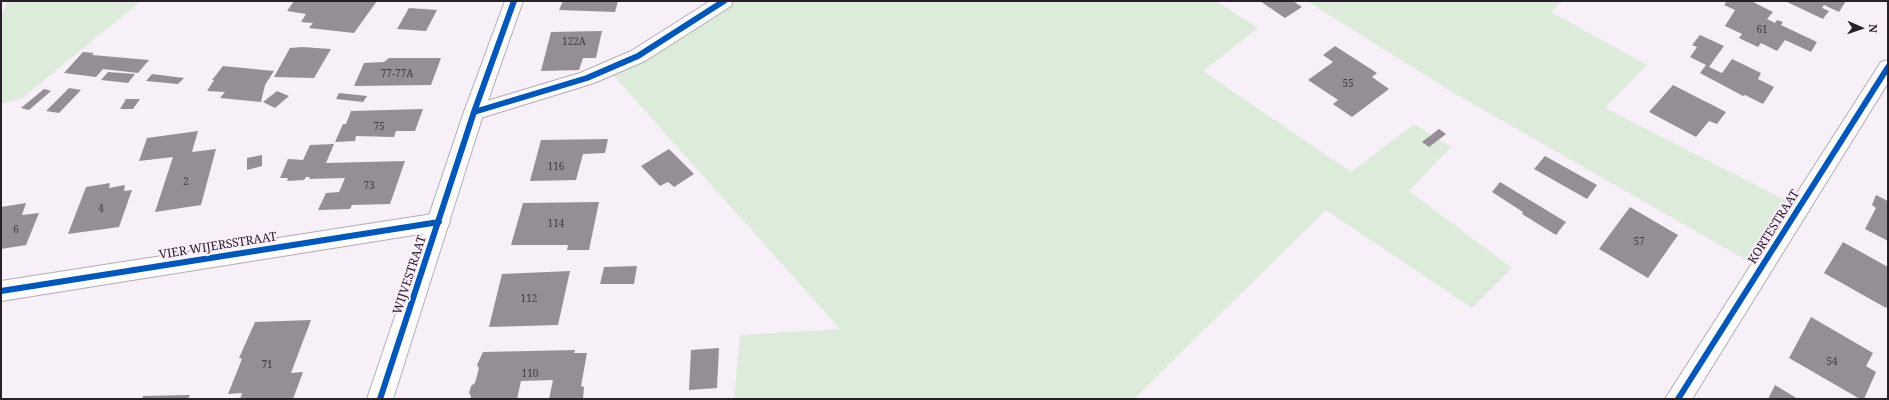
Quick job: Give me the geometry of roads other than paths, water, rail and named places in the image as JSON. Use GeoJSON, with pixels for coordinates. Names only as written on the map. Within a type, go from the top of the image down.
{"type":"FeatureCollection","features":[{"type":"Feature","properties":{"kind":"street","name":"WIJVESTRAAT"},"geometry":{"type":"LineString","coordinates":[[380,399],[474,112],[514,1]]}},
{"type":"Feature","properties":{"kind":"street"},"geometry":{"type":"LineString","coordinates":[[474,112],[587,78],[638,56],[724,1]]}},
{"type":"Feature","properties":{"kind":"street","name":"KORTESTRAAT"},"geometry":{"type":"LineString","coordinates":[[1678,399],[1888,67]]}},
{"type":"Feature","properties":{"kind":"street","name":"VIER WIJERSSTRAAT"},"geometry":{"type":"LineString","coordinates":[[1,291],[439,222]]}}]}
